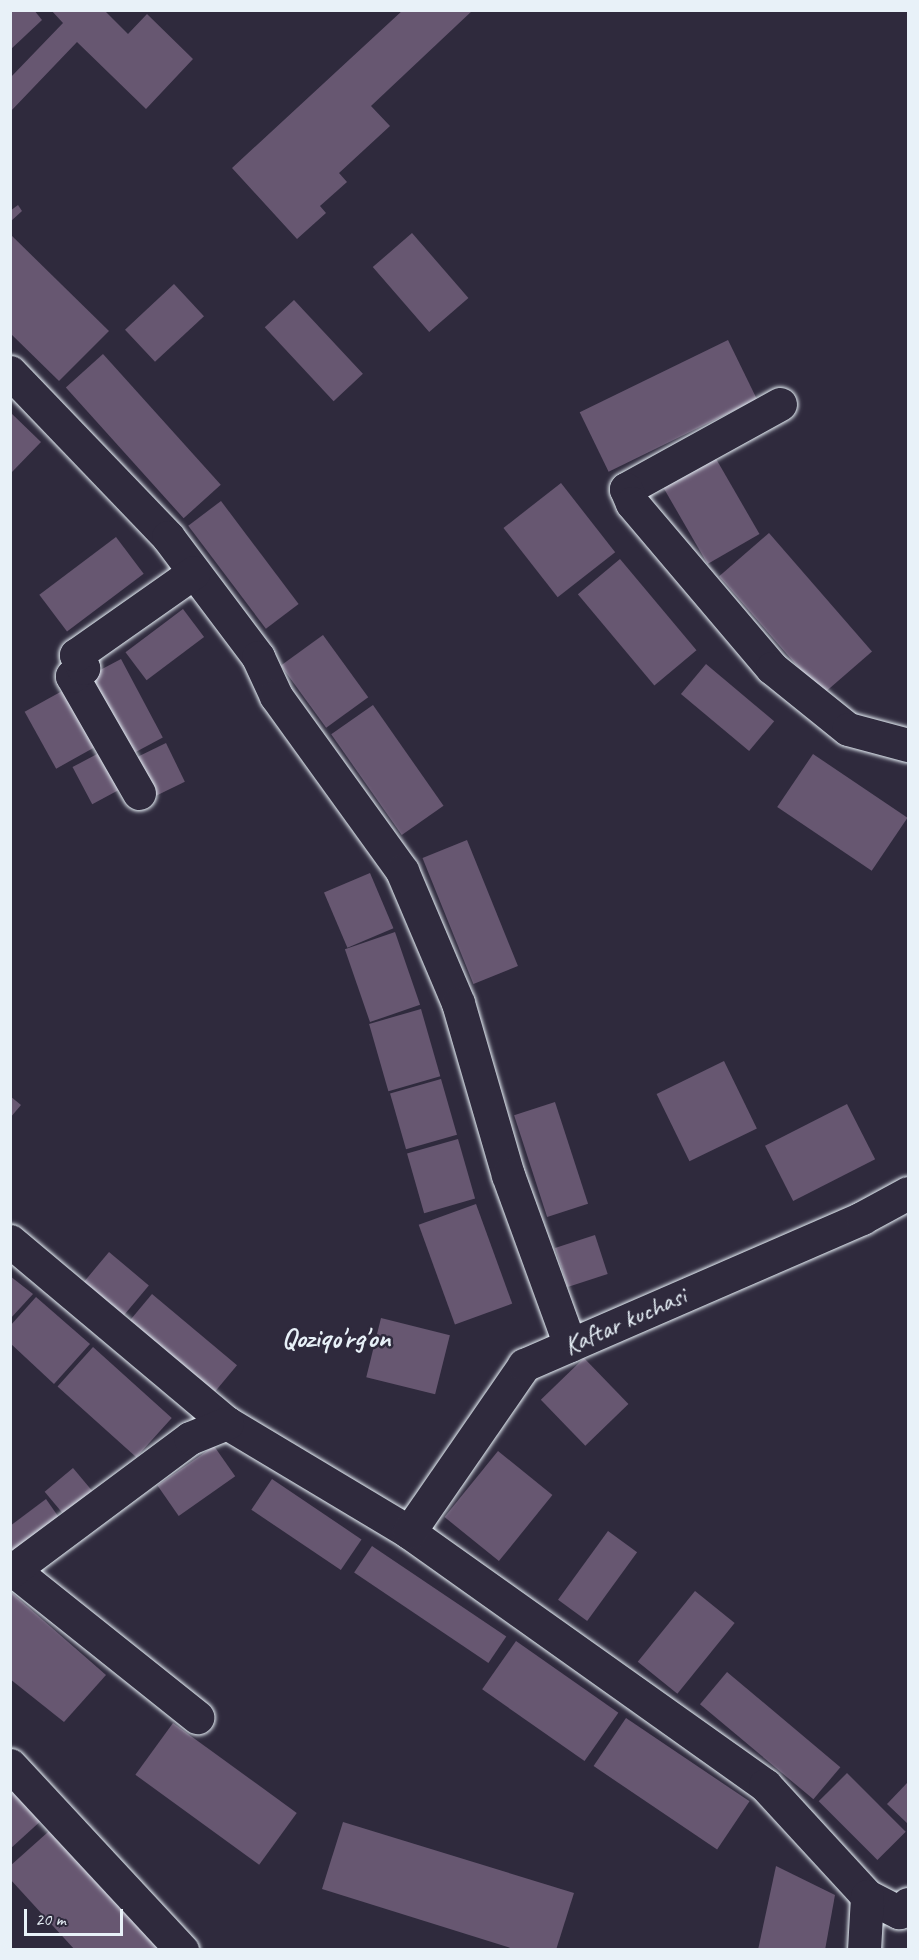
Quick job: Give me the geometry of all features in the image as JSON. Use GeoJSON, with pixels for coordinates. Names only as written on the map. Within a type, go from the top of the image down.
{"type":"FeatureCollection","features":[{"type":"Feature","properties":{"kind":"street"},"geometry":{"type":"LineString","coordinates":[[10,372],[168,537],[258,657],[276,696],[402,871],[458,1003],[508,1175],[570,1345]]}},
{"type":"Feature","properties":{"kind":"street"},"geometry":{"type":"LineString","coordinates":[[780,404],[626,489],[632,503],[772,668],[848,729],[909,745]]}},
{"type":"Feature","properties":{"kind":"street"},"geometry":{"type":"LineString","coordinates":[[139,793],[72,676],[83,668],[76,655],[194,572]]}},
{"type":"Feature","properties":{"kind":"street","name":"Kaftar kuchasi"},"geometry":{"type":"LineString","coordinates":[[409,1532],[524,1365],[862,1218],[909,1193]]}},
{"type":"Feature","properties":{"kind":"street"},"geometry":{"type":"LineString","coordinates":[[10,1241],[227,1423],[409,1532],[765,1785],[867,1896],[899,1912],[909,1905]]}},
{"type":"Feature","properties":{"kind":"street"},"geometry":{"type":"LineString","coordinates":[[197,1717],[12,1571],[190,1438],[227,1423]]}},
{"type":"Feature","properties":{"kind":"street"},"geometry":{"type":"LineString","coordinates":[[10,1765],[182,1950]]}},
{"type":"Feature","properties":{"kind":"street"},"geometry":{"type":"LineString","coordinates":[[864,1950],[867,1896]]}},
{"type":"Feature","properties":{"kind":"building"},"geometry":{"type":"Polygon","coordinates":[[[10,10],[34,10],[42,20],[10,50],[10,10]]]}},
{"type":"Feature","properties":{"kind":"building"},"geometry":{"type":"Polygon","coordinates":[[[51,10],[104,10],[128,34],[147,14],[193,59],[146,109],[77,42],[10,112],[10,78],[63,23],[51,10]]]}},
{"type":"Feature","properties":{"kind":"building"},"geometry":{"type":"Polygon","coordinates":[[[403,10],[473,10],[371,106],[390,126],[339,173],[347,182],[320,206],[326,213],[297,239],[232,168],[403,10]]]}},
{"type":"Feature","properties":{"kind":"building"},"geometry":{"type":"Polygon","coordinates":[[[18,205],[22,211],[10,222],[10,211],[18,205]]]}},
{"type":"Feature","properties":{"kind":"building"},"geometry":{"type":"Polygon","coordinates":[[[412,233],[468,298],[429,332],[373,267],[412,233]]]}},
{"type":"Feature","properties":{"kind":"building"},"geometry":{"type":"Polygon","coordinates":[[[10,234],[109,331],[59,381],[10,333],[10,234]]]}},
{"type":"Feature","properties":{"kind":"building"},"geometry":{"type":"Polygon","coordinates":[[[174,284],[204,316],[155,362],[125,330],[174,284]]]}},
{"type":"Feature","properties":{"kind":"building"},"geometry":{"type":"Polygon","coordinates":[[[294,300],[363,374],[334,401],[265,327],[294,300]]]}},
{"type":"Feature","properties":{"kind":"building"},"geometry":{"type":"Polygon","coordinates":[[[728,340],[757,399],[609,472],[580,412],[728,340]]]}},
{"type":"Feature","properties":{"kind":"building"},"geometry":{"type":"Polygon","coordinates":[[[103,354],[221,485],[184,518],[66,387],[103,354]]]}},
{"type":"Feature","properties":{"kind":"building"},"geometry":{"type":"Polygon","coordinates":[[[10,412],[41,442],[12,472],[10,471],[10,412]]]}},
{"type":"Feature","properties":{"kind":"building"},"geometry":{"type":"Polygon","coordinates":[[[715,457],[760,534],[708,564],[663,487],[715,457]]]}},
{"type":"Feature","properties":{"kind":"building"},"geometry":{"type":"Polygon","coordinates":[[[561,483],[615,552],[558,597],[503,528],[561,483]]]}},
{"type":"Feature","properties":{"kind":"building"},"geometry":{"type":"Polygon","coordinates":[[[221,501],[299,604],[266,629],[188,526],[221,501]]]}},
{"type":"Feature","properties":{"kind":"building"},"geometry":{"type":"Polygon","coordinates":[[[769,533],[872,651],[822,695],[719,576],[769,533]]]}},
{"type":"Feature","properties":{"kind":"building"},"geometry":{"type":"Polygon","coordinates":[[[116,537],[144,574],[67,632],[39,595],[116,537]]]}},
{"type":"Feature","properties":{"kind":"building"},"geometry":{"type":"Polygon","coordinates":[[[620,559],[696,650],[654,686],[578,594],[620,559]]]}},
{"type":"Feature","properties":{"kind":"building"},"geometry":{"type":"Polygon","coordinates":[[[183,609],[204,637],[147,680],[125,652],[183,609]]]}},
{"type":"Feature","properties":{"kind":"building"},"geometry":{"type":"Polygon","coordinates":[[[323,635],[368,697],[326,728],[281,666],[323,635]]]}},
{"type":"Feature","properties":{"kind":"building"},"geometry":{"type":"Polygon","coordinates":[[[121,659],[163,738],[129,755],[87,677],[121,659]]]}},
{"type":"Feature","properties":{"kind":"building"},"geometry":{"type":"Polygon","coordinates":[[[706,664],[774,721],[749,751],[681,694],[706,664]]]}},
{"type":"Feature","properties":{"kind":"building"},"geometry":{"type":"Polygon","coordinates":[[[64,690],[96,747],[56,769],[25,712],[64,690]]]}},
{"type":"Feature","properties":{"kind":"building"},"geometry":{"type":"Polygon","coordinates":[[[373,705],[444,806],[402,835],[331,734],[373,705]]]}},
{"type":"Feature","properties":{"kind":"building"},"geometry":{"type":"Polygon","coordinates":[[[166,743],[185,782],[152,797],[134,759],[166,743]]]}},
{"type":"Feature","properties":{"kind":"building"},"geometry":{"type":"Polygon","coordinates":[[[99,753],[119,790],[92,804],[73,767],[99,753]]]}},
{"type":"Feature","properties":{"kind":"building"},"geometry":{"type":"Polygon","coordinates":[[[813,754],[908,818],[872,871],[777,807],[813,754]]]}},
{"type":"Feature","properties":{"kind":"building"},"geometry":{"type":"Polygon","coordinates":[[[467,840],[518,966],[473,984],[422,858],[467,840]]]}},
{"type":"Feature","properties":{"kind":"building"},"geometry":{"type":"Polygon","coordinates":[[[370,873],[393,928],[347,948],[324,893],[370,873]]]}},
{"type":"Feature","properties":{"kind":"building"},"geometry":{"type":"Polygon","coordinates":[[[395,932],[420,1005],[370,1022],[345,949],[395,932]]]}},
{"type":"Feature","properties":{"kind":"building"},"geometry":{"type":"Polygon","coordinates":[[[421,1009],[440,1076],[388,1091],[369,1024],[421,1009]]]}},
{"type":"Feature","properties":{"kind":"building"},"geometry":{"type":"Polygon","coordinates":[[[724,1061],[757,1128],[689,1161],[657,1094],[724,1061]]]}},
{"type":"Feature","properties":{"kind":"building"},"geometry":{"type":"Polygon","coordinates":[[[441,1079],[457,1135],[406,1149],[390,1094],[441,1079]]]}},
{"type":"Feature","properties":{"kind":"building"},"geometry":{"type":"Polygon","coordinates":[[[10,1096],[21,1105],[10,1118],[10,1096]]]}},
{"type":"Feature","properties":{"kind":"building"},"geometry":{"type":"Polygon","coordinates":[[[555,1102],[588,1204],[547,1217],[514,1115],[555,1102]]]}},
{"type":"Feature","properties":{"kind":"building"},"geometry":{"type":"Polygon","coordinates":[[[847,1104],[875,1159],[793,1201],[765,1146],[847,1104]]]}},
{"type":"Feature","properties":{"kind":"building"},"geometry":{"type":"Polygon","coordinates":[[[458,1139],[475,1199],[424,1213],[407,1154],[458,1139]]]}},
{"type":"Feature","properties":{"kind":"building"},"geometry":{"type":"Polygon","coordinates":[[[476,1204],[512,1304],[455,1324],[419,1225],[476,1204]]]}},
{"type":"Feature","properties":{"kind":"building"},"geometry":{"type":"Polygon","coordinates":[[[595,1235],[608,1274],[568,1287],[555,1248],[595,1235]]]}},
{"type":"Feature","properties":{"kind":"building"},"geometry":{"type":"Polygon","coordinates":[[[109,1252],[149,1285],[121,1319],[81,1286],[109,1252]]]}},
{"type":"Feature","properties":{"kind":"building"},"geometry":{"type":"Polygon","coordinates":[[[10,1276],[33,1294],[10,1319],[10,1276]]]}},
{"type":"Feature","properties":{"kind":"building"},"geometry":{"type":"Polygon","coordinates":[[[152,1294],[237,1365],[212,1395],[127,1324],[152,1294]]]}},
{"type":"Feature","properties":{"kind":"building"},"geometry":{"type":"Polygon","coordinates":[[[36,1297],[90,1344],[54,1384],[10,1343],[10,1326],[36,1297]]]}},
{"type":"Feature","properties":{"kind":"building"},"geometry":{"type":"Polygon","coordinates":[[[381,1318],[450,1335],[435,1394],[366,1377],[381,1318]]]}},
{"type":"Feature","properties":{"kind":"building"},"geometry":{"type":"Polygon","coordinates":[[[93,1347],[172,1418],[136,1457],[58,1386],[93,1347]]]}},
{"type":"Feature","properties":{"kind":"building"},"geometry":{"type":"Polygon","coordinates":[[[584,1358],[628,1404],[585,1446],[541,1400],[584,1358]]]}},
{"type":"Feature","properties":{"kind":"building"},"geometry":{"type":"Polygon","coordinates":[[[214,1446],[235,1476],[179,1516],[157,1486],[214,1446]]]}},
{"type":"Feature","properties":{"kind":"building"},"geometry":{"type":"Polygon","coordinates":[[[498,1451],[552,1495],[499,1561],[445,1517],[498,1451]]]}},
{"type":"Feature","properties":{"kind":"building"},"geometry":{"type":"Polygon","coordinates":[[[73,1468],[93,1492],[65,1516],[45,1492],[73,1468]]]}},
{"type":"Feature","properties":{"kind":"building"},"geometry":{"type":"Polygon","coordinates":[[[272,1479],[362,1539],[341,1570],[251,1510],[272,1479]]]}},
{"type":"Feature","properties":{"kind":"building"},"geometry":{"type":"Polygon","coordinates":[[[46,1499],[60,1519],[10,1555],[10,1526],[46,1499]]]}},
{"type":"Feature","properties":{"kind":"building"},"geometry":{"type":"Polygon","coordinates":[[[608,1531],[637,1552],[587,1621],[558,1600],[608,1531]]]}},
{"type":"Feature","properties":{"kind":"building"},"geometry":{"type":"Polygon","coordinates":[[[372,1546],[506,1637],[488,1663],[354,1573],[372,1546]]]}},
{"type":"Feature","properties":{"kind":"building"},"geometry":{"type":"Polygon","coordinates":[[[695,1591],[735,1623],[677,1694],[638,1662],[695,1591]]]}},
{"type":"Feature","properties":{"kind":"building"},"geometry":{"type":"Polygon","coordinates":[[[12,1593],[106,1675],[64,1722],[10,1679],[12,1593]]]}},
{"type":"Feature","properties":{"kind":"building"},"geometry":{"type":"Polygon","coordinates":[[[516,1641],[618,1713],[585,1761],[482,1689],[516,1641]]]}},
{"type":"Feature","properties":{"kind":"building"},"geometry":{"type":"Polygon","coordinates":[[[727,1672],[840,1767],[813,1799],[700,1704],[727,1672]]]}},
{"type":"Feature","properties":{"kind":"building"},"geometry":{"type":"Polygon","coordinates":[[[626,1718],[750,1801],[717,1849],[594,1766],[626,1718]]]}},
{"type":"Feature","properties":{"kind":"building"},"geometry":{"type":"Polygon","coordinates":[[[173,1723],[297,1813],[259,1865],[135,1775],[173,1723]]]}},
{"type":"Feature","properties":{"kind":"building"},"geometry":{"type":"Polygon","coordinates":[[[847,1773],[906,1832],[877,1860],[819,1801],[847,1773]]]}},
{"type":"Feature","properties":{"kind":"building"},"geometry":{"type":"Polygon","coordinates":[[[10,1782],[44,1818],[10,1849],[10,1782]]]}},
{"type":"Feature","properties":{"kind":"building"},"geometry":{"type":"Polygon","coordinates":[[[908,1782],[908,1824],[887,1804],[908,1782]]]}},
{"type":"Feature","properties":{"kind":"building"},"geometry":{"type":"Polygon","coordinates":[[[343,1822],[574,1893],[556,1950],[517,1950],[322,1889],[343,1822]]]}},
{"type":"Feature","properties":{"kind":"building"},"geometry":{"type":"Polygon","coordinates":[[[57,1824],[168,1950],[75,1950],[10,1879],[10,1866],[57,1824]]]}},
{"type":"Feature","properties":{"kind":"building"},"geometry":{"type":"Polygon","coordinates":[[[776,1866],[835,1895],[825,1950],[758,1950],[776,1866]]]}},
{"type":"Feature","properties":{"kind":"district","name":"Qoziqo'rg'on"},"geometry":{"type":"Point","coordinates":[336,1338]}}]}
